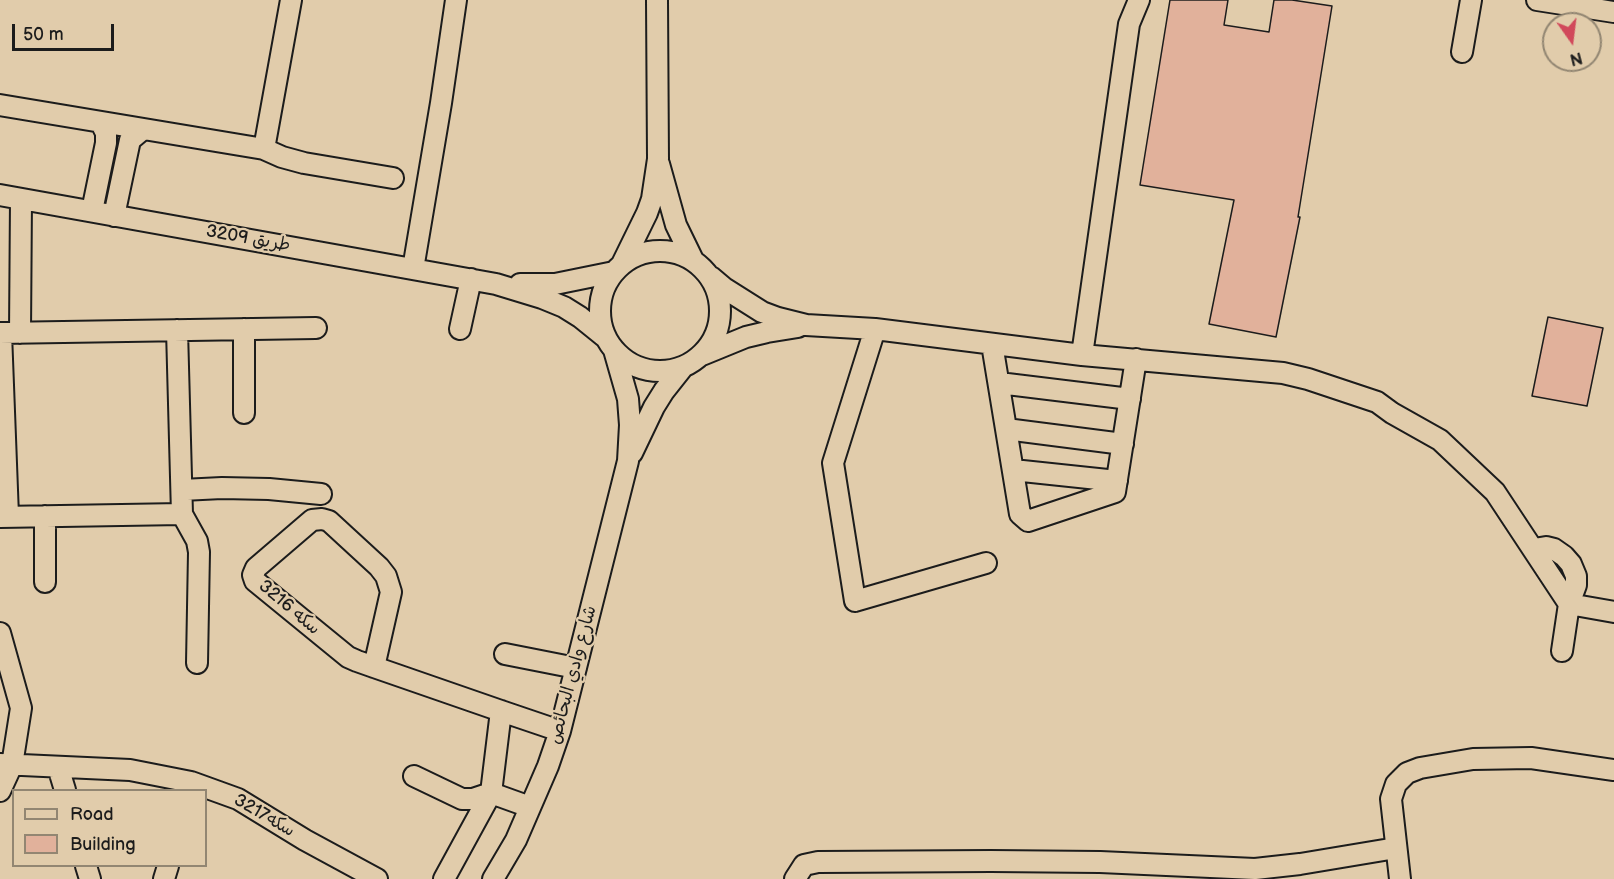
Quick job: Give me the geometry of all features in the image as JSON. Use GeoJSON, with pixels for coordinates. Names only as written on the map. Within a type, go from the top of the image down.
{"type":"FeatureCollection","features":[{"type":"Feature","properties":{"kind":"street"},"geometry":{"type":"LineString","coordinates":[[264,149],[291,0]]}},
{"type":"Feature","properties":{"kind":"street"},"geometry":{"type":"LineString","coordinates":[[413,269],[456,0]]}},
{"type":"Feature","properties":{"kind":"street"},"geometry":{"type":"LineString","coordinates":[[628,461],[630,425],[628,399],[602,327],[600,304],[608,281],[640,231],[651,199],[658,159],[657,0]]}},
{"type":"Feature","properties":{"kind":"street"},"geometry":{"type":"LineString","coordinates":[[1082,355],[1129,24],[1139,0]]}},
{"type":"Feature","properties":{"kind":"street"},"geometry":{"type":"LineString","coordinates":[[1462,52],[1471,0]]}},
{"type":"Feature","properties":{"kind":"street"},"geometry":{"type":"LineString","coordinates":[[1537,0],[1614,12]]}},
{"type":"Feature","properties":{"kind":"street"},"geometry":{"type":"LineString","coordinates":[[0,105],[264,149],[304,163],[393,178]]}},
{"type":"Feature","properties":{"kind":"street"},"geometry":{"type":"LineString","coordinates":[[92,212],[106,143],[106,133],[101,123]]}},
{"type":"Feature","properties":{"kind":"street"},"geometry":{"type":"LineString","coordinates":[[114,216],[130,140],[142,130]]}},
{"type":"Feature","properties":{"kind":"street"},"geometry":{"type":"LineString","coordinates":[[658,159],[676,225],[693,260]]}},
{"type":"Feature","properties":{"kind":"street","name":"طريق 3209"},"geometry":{"type":"LineString","coordinates":[[0,195],[496,284]]}},
{"type":"Feature","properties":{"kind":"street"},"geometry":{"type":"LineString","coordinates":[[21,199],[7,333],[4,517],[182,514]]}},
{"type":"Feature","properties":{"kind":"street"},"geometry":{"type":"LineString","coordinates":[[496,284],[548,285],[618,268],[632,257],[644,253],[656,251],[675,253],[693,260],[724,288],[762,312],[806,325],[875,329],[1082,355],[1283,373],[1377,402],[1440,440],[1495,492],[1569,604],[1562,651]]}},
{"type":"Feature","properties":{"kind":"street"},"geometry":{"type":"LineString","coordinates":[[496,284],[564,307],[580,317],[625,360],[638,367],[660,371],[683,367],[693,362],[711,344],[721,318],[721,304],[711,277]]}},
{"type":"Feature","properties":{"kind":"street"},"geometry":{"type":"LineString","coordinates":[[460,329],[471,279]]}},
{"type":"Feature","properties":{"kind":"street"},"geometry":{"type":"LineString","coordinates":[[702,355],[746,337],[806,325]]}},
{"type":"Feature","properties":{"kind":"street"},"geometry":{"type":"LineString","coordinates":[[7,333],[316,328]]}},
{"type":"Feature","properties":{"kind":"street"},"geometry":{"type":"LineString","coordinates":[[244,329],[244,413]]}},
{"type":"Feature","properties":{"kind":"street"},"geometry":{"type":"LineString","coordinates":[[875,329],[833,463],[855,601],[986,563]]}},
{"type":"Feature","properties":{"kind":"street"},"geometry":{"type":"LineString","coordinates":[[177,330],[182,514],[197,541],[199,552],[197,663]]}},
{"type":"Feature","properties":{"kind":"street"},"geometry":{"type":"LineString","coordinates":[[992,344],[1020,514],[1028,521],[1115,492],[1136,359]]}},
{"type":"Feature","properties":{"kind":"street"},"geometry":{"type":"LineString","coordinates":[[628,461],[654,407],[683,367]]}},
{"type":"Feature","properties":{"kind":"street"},"geometry":{"type":"LineString","coordinates":[[999,383],[1130,399]]}},
{"type":"Feature","properties":{"kind":"street"},"geometry":{"type":"LineString","coordinates":[[1006,429],[1123,444]]}},
{"type":"Feature","properties":{"kind":"street","name":"شارع وادي البحائص"},"geometry":{"type":"LineString","coordinates":[[493,879],[516,840],[548,766],[560,731],[628,461]]}},
{"type":"Feature","properties":{"kind":"street"},"geometry":{"type":"LineString","coordinates":[[1013,470],[1117,481]]}},
{"type":"Feature","properties":{"kind":"street"},"geometry":{"type":"LineString","coordinates":[[182,490],[268,489],[321,494]]}},
{"type":"Feature","properties":{"kind":"street"},"geometry":{"type":"LineString","coordinates":[[45,516],[45,582]]}},
{"type":"Feature","properties":{"kind":"street","name":"سكه 3216"},"geometry":{"type":"LineString","coordinates":[[374,667],[391,592],[386,576],[329,521],[312,520],[256,568],[253,575],[255,581],[348,657],[374,667],[560,731]]}},
{"type":"Feature","properties":{"kind":"street"},"geometry":{"type":"LineString","coordinates":[[1569,604],[1614,612]]}},
{"type":"Feature","properties":{"kind":"street"},"geometry":{"type":"LineString","coordinates":[[0,633],[21,708],[0,791]]}},
{"type":"Feature","properties":{"kind":"street"},"geometry":{"type":"LineString","coordinates":[[505,654],[576,668]]}},
{"type":"Feature","properties":{"kind":"street"},"geometry":{"type":"LineString","coordinates":[[444,879],[491,793],[501,711]]}},
{"type":"Feature","properties":{"kind":"street"},"geometry":{"type":"LineString","coordinates":[[1400,879],[1391,799],[1396,784],[1407,773],[1420,768],[1473,759],[1532,758],[1614,770]]}},
{"type":"Feature","properties":{"kind":"street","name":"سكه3217"},"geometry":{"type":"LineString","coordinates":[[6,765],[130,770],[190,786]]}},
{"type":"Feature","properties":{"kind":"street"},"geometry":{"type":"LineString","coordinates":[[58,767],[65,789]]}},
{"type":"Feature","properties":{"kind":"street"},"geometry":{"type":"LineString","coordinates":[[414,776],[462,799],[473,799],[491,793],[530,807]]}},
{"type":"Feature","properties":{"kind":"street","name":"سكه3217"},"geometry":{"type":"LineString","coordinates":[[207,791],[238,799],[305,840],[377,879]]}},
{"type":"Feature","properties":{"kind":"street"},"geometry":{"type":"LineString","coordinates":[[795,879],[804,865],[818,862],[991,861],[1099,871],[1255,869],[1396,848]]}},
{"type":"Feature","properties":{"kind":"building"},"geometry":{"type":"Polygon","coordinates":[[[1170,0],[1228,0],[1224,25],[1269,32],[1274,0],[1292,0],[1332,6],[1298,217],[1300,217],[1276,337],[1209,324],[1234,200],[1140,185],[1170,0]]]}},
{"type":"Feature","properties":{"kind":"building"},"geometry":{"type":"Polygon","coordinates":[[[1548,317],[1603,328],[1587,406],[1532,396],[1548,317]]]}}]}
